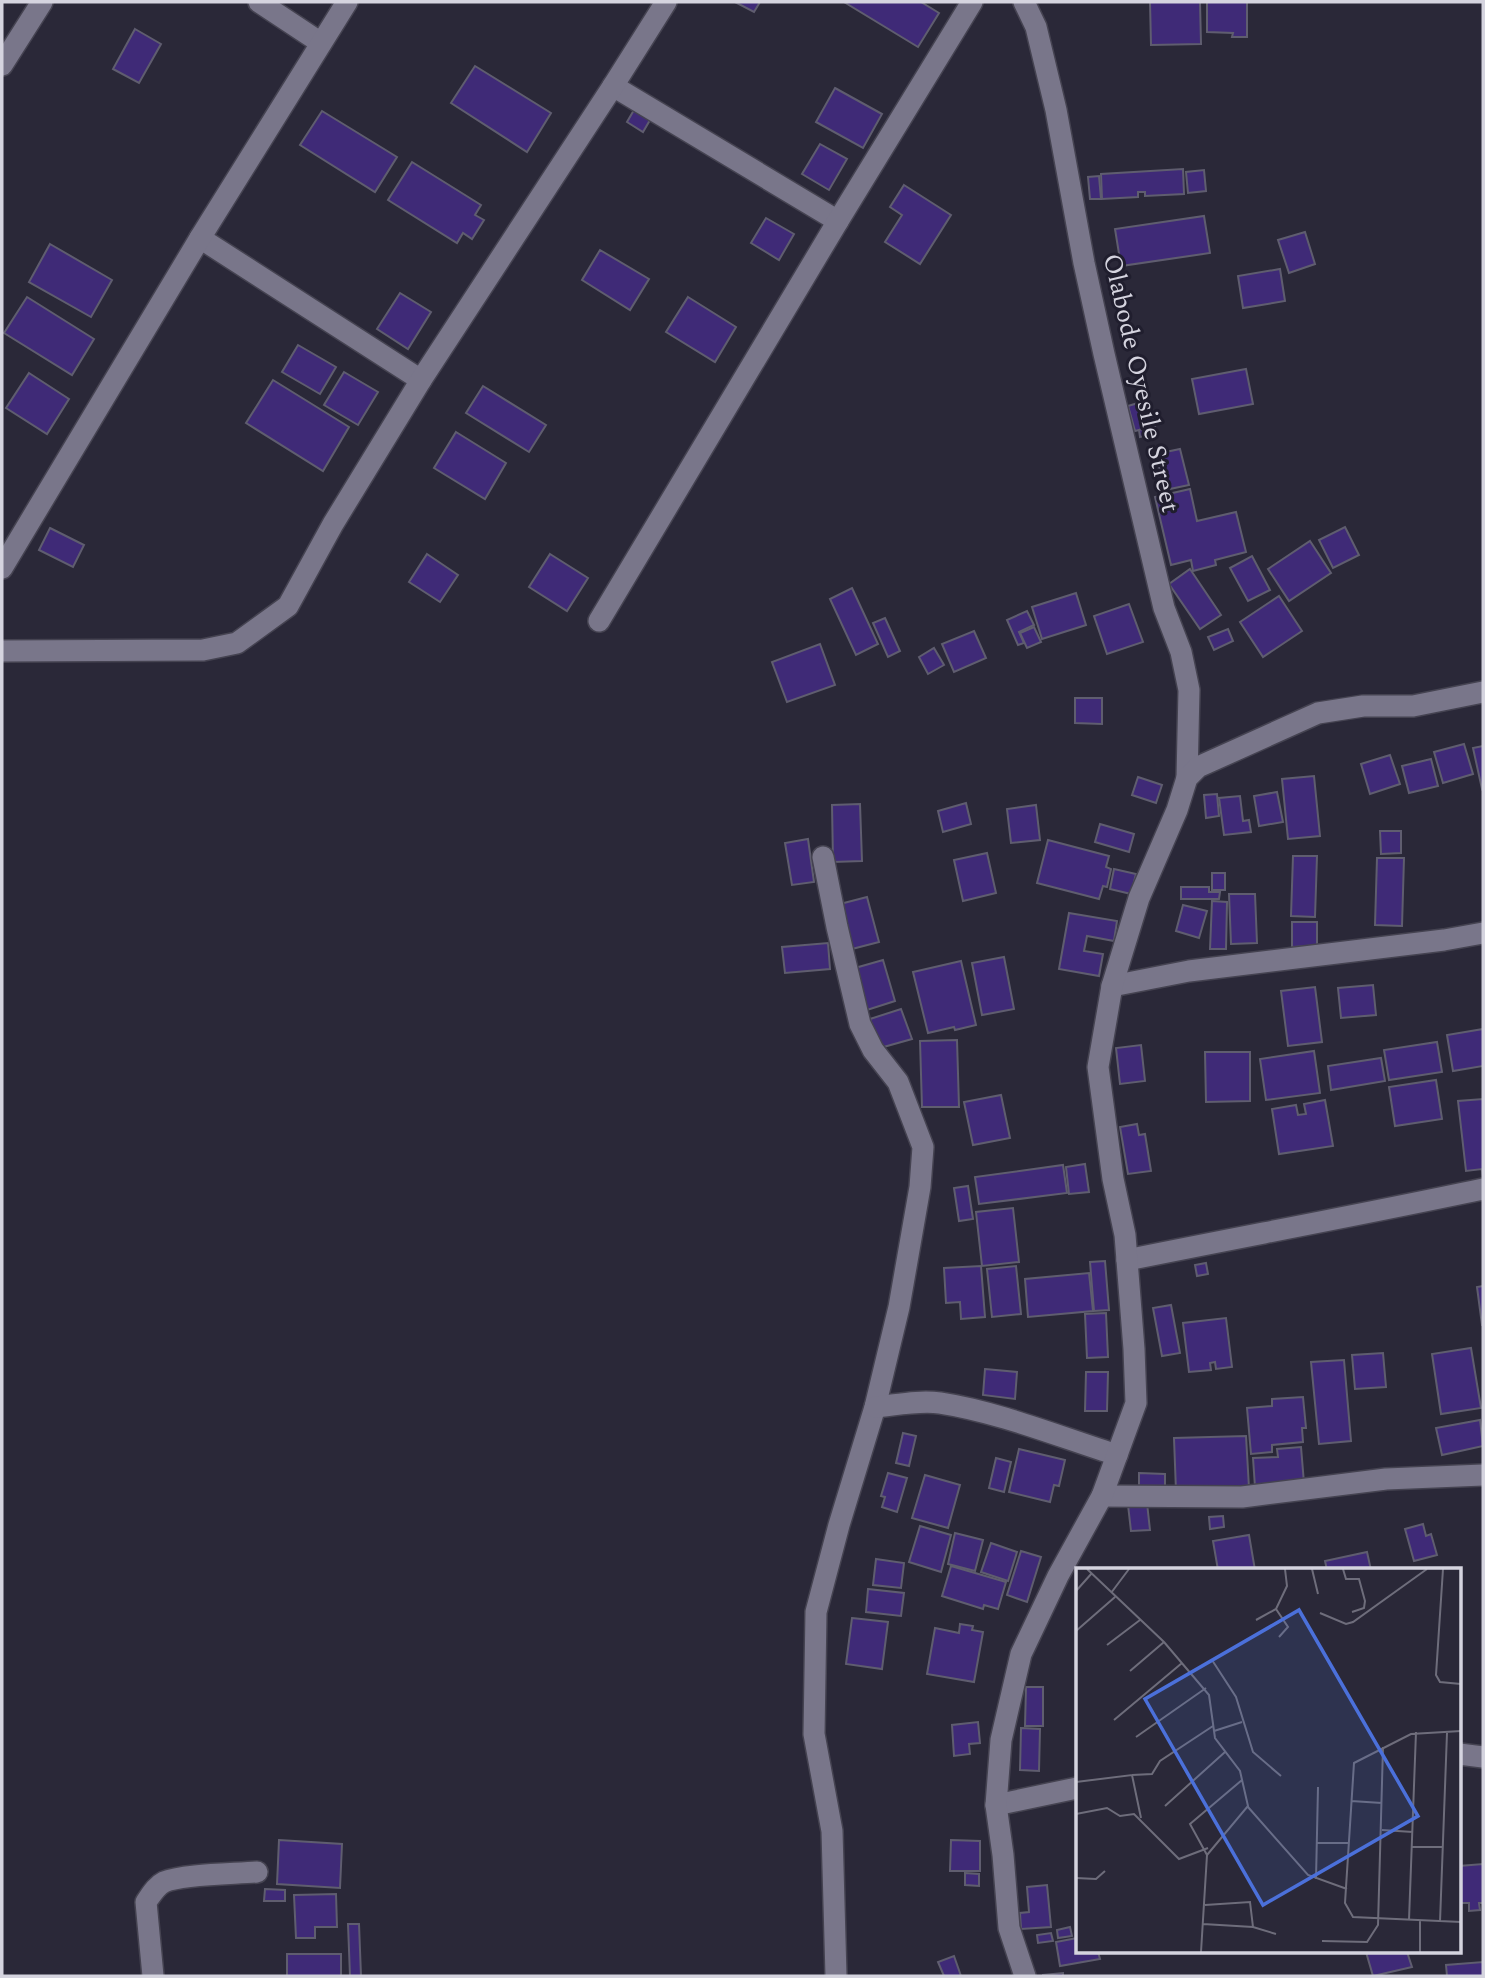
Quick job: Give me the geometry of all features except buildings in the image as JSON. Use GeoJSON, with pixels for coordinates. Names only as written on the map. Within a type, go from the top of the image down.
{"type":"FeatureCollection","features":[{"type":"Feature","properties":{"kind":"street"},"geometry":{"type":"LineString","coordinates":[[2,65],[42,2]]}},
{"type":"Feature","properties":{"kind":"street"},"geometry":{"type":"LineString","coordinates":[[259,2],[321,43]]}},
{"type":"Feature","properties":{"kind":"street"},"geometry":{"type":"LineString","coordinates":[[2,568],[200,238],[347,2]]}},
{"type":"Feature","properties":{"kind":"street"},"geometry":{"type":"LineString","coordinates":[[2,651],[203,650],[237,643],[288,607],[333,524],[421,380],[666,2]]}},
{"type":"Feature","properties":{"kind":"street"},"geometry":{"type":"LineString","coordinates":[[599,621],[972,2]]}},
{"type":"Feature","properties":{"kind":"street","name":"Olabode Oyesile Street"},"geometry":{"type":"LineString","coordinates":[[1024,2],[1036,27],[1042,50],[1056,110],[1084,263],[1114,394],[1164,608],[1181,652],[1189,690],[1187,778],[1177,810],[1139,898],[1112,986],[1098,1067],[1113,1179],[1125,1235],[1135,1349],[1136,1403],[1102,1496],[1058,1576],[1021,1654],[1001,1740],[996,1805],[1009,1928],[1025,1976]]}},
{"type":"Feature","properties":{"kind":"street"},"geometry":{"type":"LineString","coordinates":[[614,86],[838,221]]}},
{"type":"Feature","properties":{"kind":"street"},"geometry":{"type":"LineString","coordinates":[[200,238],[421,380]]}},
{"type":"Feature","properties":{"kind":"street"},"geometry":{"type":"LineString","coordinates":[[1187,778],[1198,767],[1318,713],[1363,706],[1413,706],[1483,692]]}},
{"type":"Feature","properties":{"kind":"street"},"geometry":{"type":"LineString","coordinates":[[823,857],[860,1024],[873,1050],[898,1082],[923,1147],[920,1187],[900,1307],[875,1407],[816,1612],[814,1734],[832,1830],[836,1976]]}},
{"type":"Feature","properties":{"kind":"street"},"geometry":{"type":"LineString","coordinates":[[1112,986],[1189,971],[1483,933]]}},
{"type":"Feature","properties":{"kind":"street"},"geometry":{"type":"LineString","coordinates":[[1127,1260],[1483,1189]]}},
{"type":"Feature","properties":{"kind":"street"},"geometry":{"type":"LineString","coordinates":[[875,1407],[939,1403],[997,1417],[1117,1455]]}},
{"type":"Feature","properties":{"kind":"street"},"geometry":{"type":"LineString","coordinates":[[1102,1496],[1242,1497],[1387,1479],[1483,1475]]}},
{"type":"Feature","properties":{"kind":"street"},"geometry":{"type":"LineString","coordinates":[[1460,1754],[1483,1757]]}},
{"type":"Feature","properties":{"kind":"street"},"geometry":{"type":"LineString","coordinates":[[996,1805],[1076,1788]]}},
{"type":"Feature","properties":{"kind":"street"},"geometry":{"type":"LineString","coordinates":[[153,1976],[146,1902],[162,1883],[180,1878],[257,1872]]}}]}
